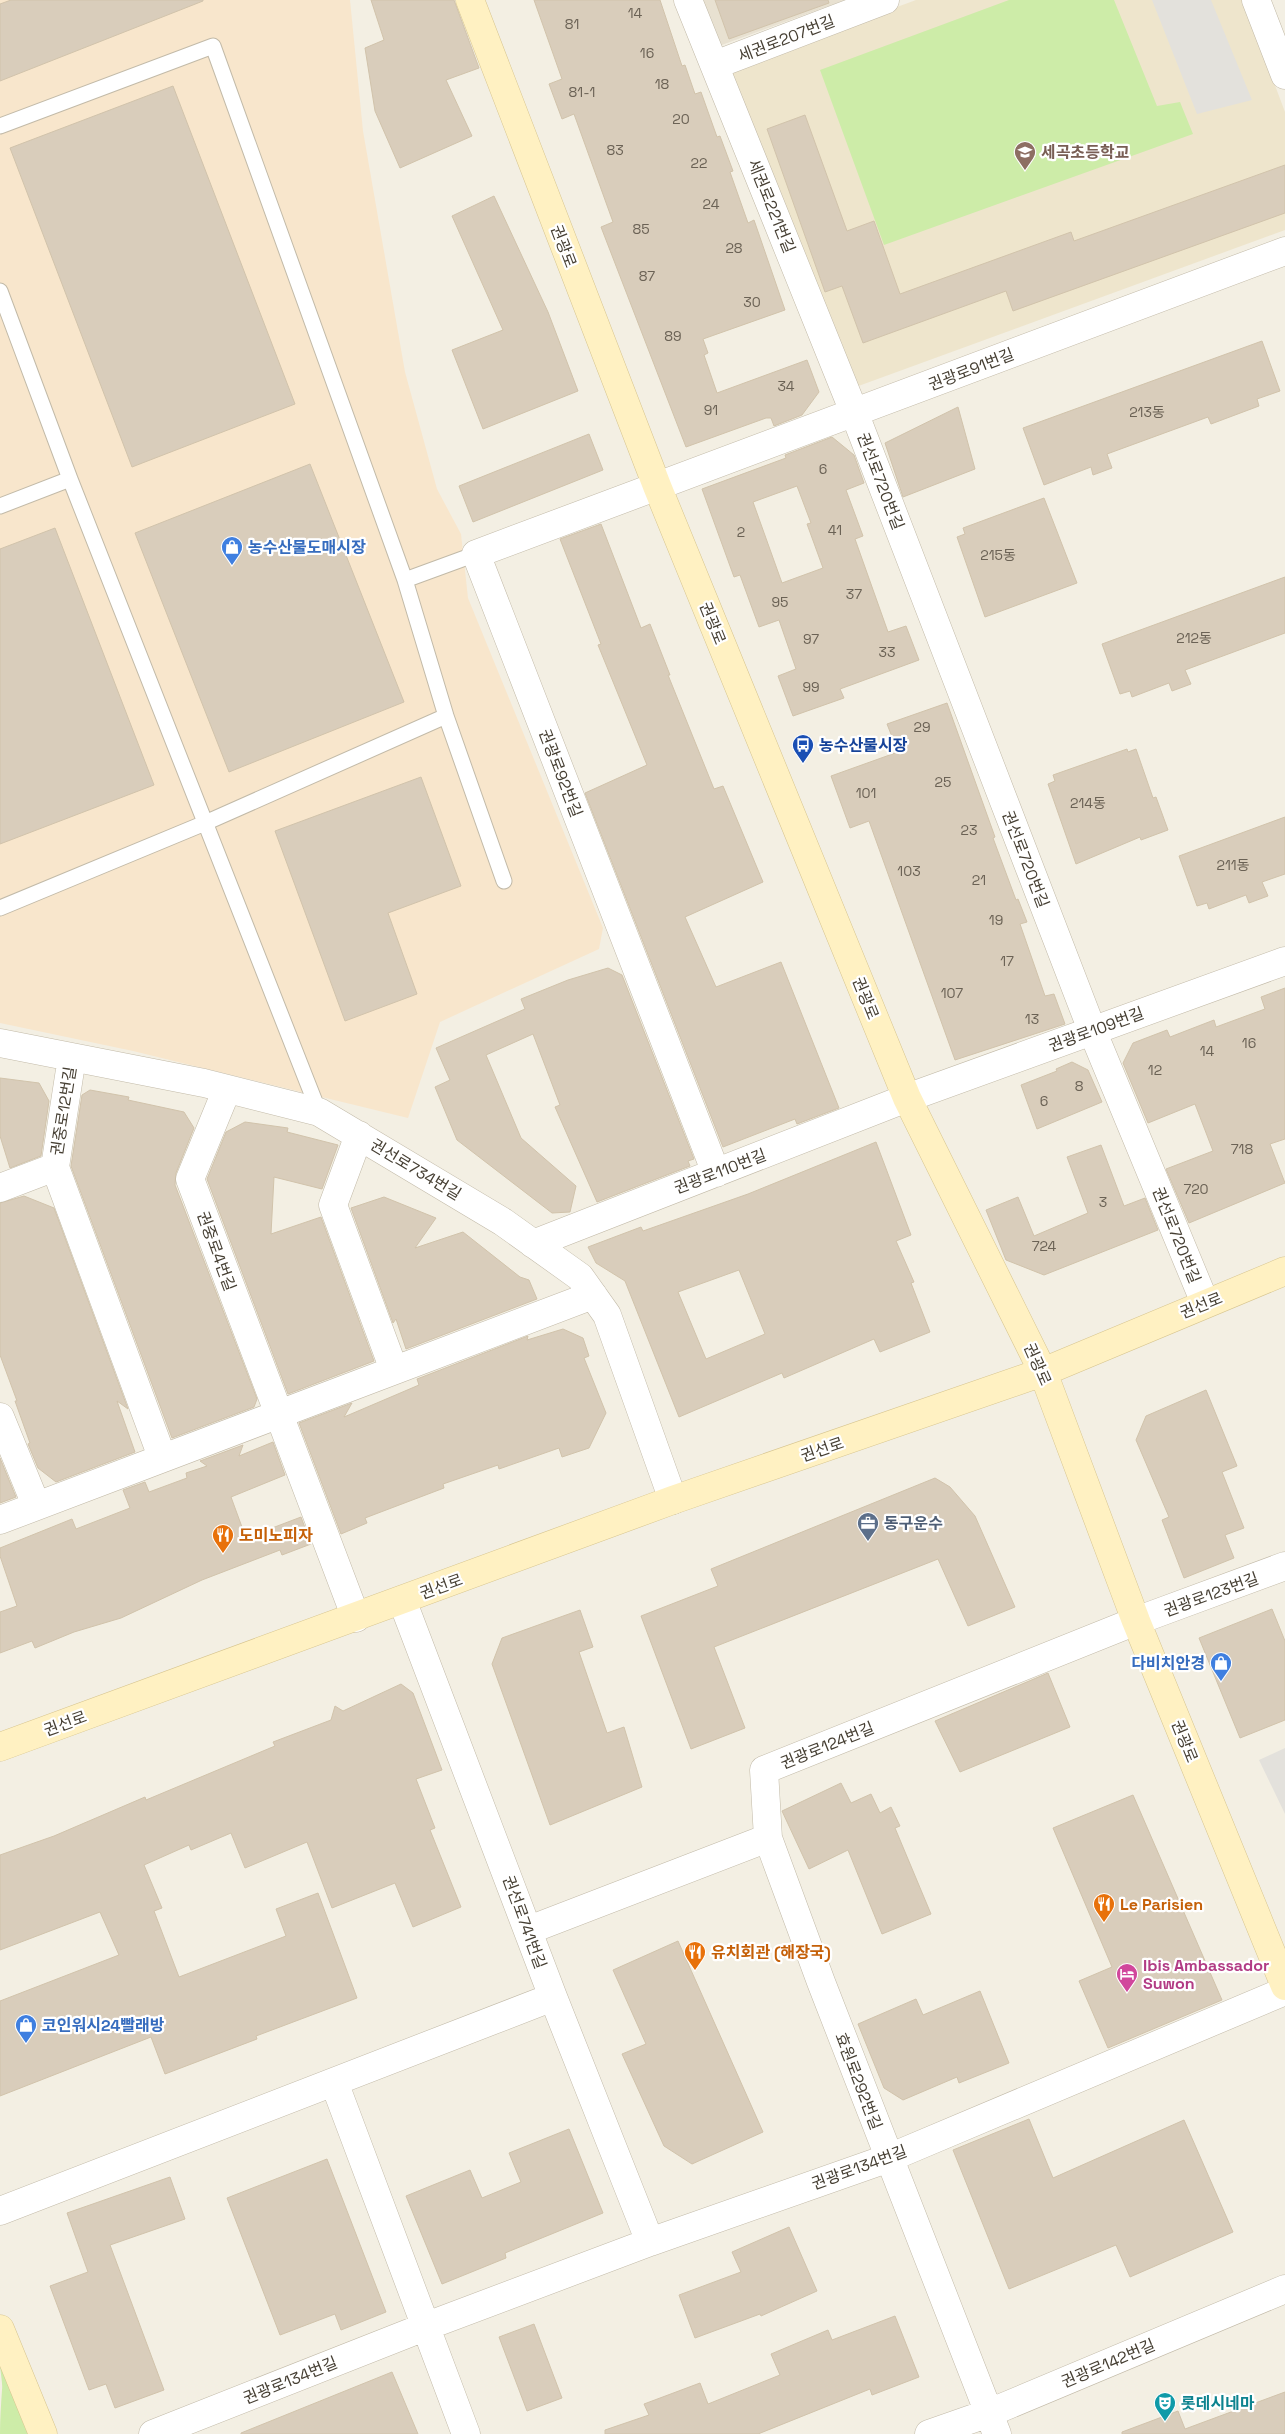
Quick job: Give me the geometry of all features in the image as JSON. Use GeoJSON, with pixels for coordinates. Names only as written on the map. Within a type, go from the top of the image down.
{"type":"FeatureCollection","features":[{"type":"Feature","properties":{"kind":"street","name":"권광로"},"geometry":{"type":"LineString","coordinates":[[470,0],[657,486],[907,1098],[1043,1372],[1136,1621],[1285,1986]]}},
{"type":"Feature","properties":{"kind":"street","name":"세권로221번길"},"geometry":{"type":"LineString","coordinates":[[688,0],[854,412]]}},
{"type":"Feature","properties":{"kind":"street","name":"세권로207번길"},"geometry":{"type":"LineString","coordinates":[[715,65],[885,0]]}},
{"type":"Feature","properties":{"kind":"street"},"geometry":{"type":"LineString","coordinates":[[1256,0],[1279,41],[1285,76]]}},
{"type":"Feature","properties":{"kind":"street","name":"권광로91번길"},"geometry":{"type":"LineString","coordinates":[[657,486],[1285,251]]}},
{"type":"Feature","properties":{"kind":"street","name":"권선로720번길"},"geometry":{"type":"LineString","coordinates":[[854,412],[1092,1030],[1205,1304]]}},
{"type":"Feature","properties":{"kind":"street"},"geometry":{"type":"LineString","coordinates":[[476,554],[657,486]]}},
{"type":"Feature","properties":{"kind":"street","name":"권광로92번길"},"geometry":{"type":"LineString","coordinates":[[476,554],[716,1173]]}},
{"type":"Feature","properties":{"kind":"street","name":"권광로109번길"},"geometry":{"type":"LineString","coordinates":[[907,1098],[1285,960]]}},
{"type":"Feature","properties":{"kind":"street","name":"권선로734번길"},"geometry":{"type":"LineString","coordinates":[[0,1043],[228,1089],[319,1112],[495,1217],[580,1278],[607,1315],[673,1500]]}},
{"type":"Feature","properties":{"kind":"street","name":"권중로12번길"},"geometry":{"type":"LineString","coordinates":[[0,1188],[55,1167],[72,1057]]}},
{"type":"Feature","properties":{"kind":"street","name":"권중로4번길"},"geometry":{"type":"LineString","coordinates":[[228,1089],[190,1179],[278,1414]]}},
{"type":"Feature","properties":{"kind":"street","name":"권광로110번길"},"geometry":{"type":"LineString","coordinates":[[533,1244],[907,1098]]}},
{"type":"Feature","properties":{"kind":"street"},"geometry":{"type":"LineString","coordinates":[[359,1135],[333,1205],[394,1370]]}},
{"type":"Feature","properties":{"kind":"street"},"geometry":{"type":"LineString","coordinates":[[55,1167],[162,1458]]}},
{"type":"Feature","properties":{"kind":"street","name":"권선로"},"geometry":{"type":"LineString","coordinates":[[0,1747],[356,1618],[673,1500],[1043,1372],[1285,1271]]}},
{"type":"Feature","properties":{"kind":"street"},"geometry":{"type":"LineString","coordinates":[[0,1520],[593,1295]]}},
{"type":"Feature","properties":{"kind":"street"},"geometry":{"type":"LineString","coordinates":[[278,1414],[356,1618]]}},
{"type":"Feature","properties":{"kind":"street"},"geometry":{"type":"LineString","coordinates":[[0,1417],[36,1505]]}},
{"type":"Feature","properties":{"kind":"street","name":"권광로123번길"},"geometry":{"type":"LineString","coordinates":[[1136,1621],[1285,1566]]}},
{"type":"Feature","properties":{"kind":"street","name":"권선로741번길"},"geometry":{"type":"LineString","coordinates":[[402,1600],[529,1930],[552,1997],[650,2242]]}},
{"type":"Feature","properties":{"kind":"street","name":"권광로124번길"},"geometry":{"type":"LineString","coordinates":[[768,1838],[764,1770],[1136,1621]]}},
{"type":"Feature","properties":{"kind":"street"},"geometry":{"type":"LineString","coordinates":[[529,1930],[768,1838]]}},
{"type":"Feature","properties":{"kind":"street","name":"효원로292번길"},"geometry":{"type":"LineString","coordinates":[[768,1838],[889,2158],[993,2423]]}},
{"type":"Feature","properties":{"kind":"street","name":"권광로134번길"},"geometry":{"type":"LineString","coordinates":[[153,2434],[427,2326],[650,2242],[889,2158],[1285,1991]]}},
{"type":"Feature","properties":{"kind":"street"},"geometry":{"type":"LineString","coordinates":[[0,2211],[552,1997]]}},
{"type":"Feature","properties":{"kind":"street"},"geometry":{"type":"LineString","coordinates":[[334,2082],[466,2434]]}},
{"type":"Feature","properties":{"kind":"street","name":"권광로142번길"},"geometry":{"type":"LineString","coordinates":[[930,2434],[993,2423],[1285,2290]]}},
{"type":"Feature","properties":{"kind":"street"},"geometry":{"type":"LineString","coordinates":[[0,2329],[43,2434]]}},
{"type":"Feature","properties":{"kind":"lane"},"geometry":{"type":"LineString","coordinates":[[0,126],[213,46],[405,580],[446,716],[504,881]]}},
{"type":"Feature","properties":{"kind":"lane"},"geometry":{"type":"LineString","coordinates":[[0,291],[70,479],[319,1112]]}},
{"type":"Feature","properties":{"kind":"lane"},"geometry":{"type":"LineString","coordinates":[[0,506],[70,479]]}},
{"type":"Feature","properties":{"kind":"lane"},"geometry":{"type":"LineString","coordinates":[[405,580],[476,554]]}},
{"type":"Feature","properties":{"kind":"lane"},"geometry":{"type":"LineString","coordinates":[[0,908],[205,824],[446,716]]}},
{"type":"Feature","properties":{"kind":"shaded area","name":"농수산물도매시장"},"geometry":{"type":"Polygon","coordinates":[[[0,0],[350,0],[363,131],[405,372],[437,489],[461,534],[468,598],[603,928],[599,949],[440,1022],[408,1118],[133,1051],[0,1023],[0,0]]]}},
{"type":"Feature","properties":{"kind":"shaded area"},"geometry":{"type":"Polygon","coordinates":[[[703,0],[845,0],[719,46],[703,0]]]}},
{"type":"Feature","properties":{"kind":"shaded area","name":"세곡초등학교"},"geometry":{"type":"Polygon","coordinates":[[[916,0],[1243,0],[1285,112],[1285,230],[853,388],[723,71],[916,0]]]}},
{"type":"Feature","properties":{"kind":"shaded area"},"geometry":{"type":"Polygon","coordinates":[[[1152,0],[1211,0],[1252,100],[1197,114],[1152,0]]]}},
{"type":"Feature","properties":{"kind":"shaded area"},"geometry":{"type":"Polygon","coordinates":[[[1285,1748],[1285,1814],[1259,1760],[1285,1748]]]}},
{"type":"Feature","properties":{"kind":"green space"},"geometry":{"type":"Polygon","coordinates":[[[1009,0],[1114,0],[1157,106],[1180,102],[1193,134],[884,245],[820,70],[1009,0]]]}},
{"type":"Feature","properties":{"kind":"green space"},"geometry":{"type":"Polygon","coordinates":[[[0,2363],[30,2434],[0,2434],[2,2387],[0,2363]]]}},
{"type":"Feature","properties":{"kind":"building"},"geometry":{"type":"Polygon","coordinates":[[[11,0],[203,1],[0,81],[0,4],[11,0]]]}},
{"type":"Feature","properties":{"kind":"building"},"geometry":{"type":"Polygon","coordinates":[[[371,0],[454,0],[479,68],[446,80],[472,136],[400,168],[375,111],[365,48],[384,40],[371,0]]]}},
{"type":"Feature","properties":{"kind":"building"},"geometry":{"type":"Polygon","coordinates":[[[534,0],[660,0],[682,66],[685,65],[695,94],[701,92],[717,137],[720,136],[733,171],[730,172],[748,223],[754,220],[785,310],[703,339],[708,353],[704,355],[717,393],[807,360],[819,392],[802,415],[774,426],[771,418],[766,418],[686,447],[601,227],[613,222],[574,114],[562,119],[549,84],[562,79],[534,0]]]}},
{"type":"Feature","properties":{"kind":"building"},"geometry":{"type":"Polygon","coordinates":[[[715,0],[828,0],[829,3],[729,39],[715,0]]]}},
{"type":"Feature","properties":{"kind":"building"},"geometry":{"type":"Polygon","coordinates":[[[173,86],[295,404],[132,467],[10,148],[173,86]]]}},
{"type":"Feature","properties":{"kind":"building"},"geometry":{"type":"Polygon","coordinates":[[[805,115],[847,231],[874,221],[900,294],[1071,232],[1074,241],[1285,165],[1285,213],[1013,311],[1006,291],[863,343],[842,286],[825,292],[767,129],[805,115]]]}},
{"type":"Feature","properties":{"kind":"building"},"geometry":{"type":"Polygon","coordinates":[[[494,196],[548,312],[578,391],[483,429],[452,350],[503,330],[452,216],[494,196]]]}},
{"type":"Feature","properties":{"kind":"building"},"geometry":{"type":"Polygon","coordinates":[[[1262,341],[1280,391],[1257,399],[1259,406],[1211,424],[1208,417],[1107,454],[1112,468],[1093,475],[1091,467],[1044,485],[1023,428],[1262,341]]]}},
{"type":"Feature","properties":{"kind":"building"},"geometry":{"type":"Polygon","coordinates":[[[958,407],[975,469],[903,497],[885,443],[958,407]]]}},
{"type":"Feature","properties":{"kind":"building"},"geometry":{"type":"Polygon","coordinates":[[[589,434],[603,470],[473,522],[459,486],[589,434]]]}},
{"type":"Feature","properties":{"kind":"building"},"geometry":{"type":"Polygon","coordinates":[[[832,437],[854,455],[864,483],[846,490],[863,536],[855,539],[888,632],[906,626],[919,660],[840,689],[844,698],[793,716],[778,676],[796,669],[779,620],[759,627],[740,575],[734,577],[702,489],[786,458],[785,455],[832,437]],[[797,486],[753,502],[782,583],[823,568],[807,524],[811,523],[797,486]]]}},
{"type":"Feature","properties":{"kind":"building"},"geometry":{"type":"Polygon","coordinates":[[[310,464],[404,702],[229,772],[135,533],[310,464]]]}},
{"type":"Feature","properties":{"kind":"building"},"geometry":{"type":"Polygon","coordinates":[[[1044,498],[1077,583],[985,617],[957,537],[965,534],[963,528],[1044,498]]]}},
{"type":"Feature","properties":{"kind":"building"},"geometry":{"type":"Polygon","coordinates":[[[601,524],[641,628],[650,624],[670,675],[668,675],[714,789],[723,786],[763,882],[685,917],[716,987],[781,962],[839,1108],[797,1124],[795,1119],[723,1147],[585,793],[647,765],[598,645],[601,644],[560,539],[601,524]]]}},
{"type":"Feature","properties":{"kind":"building"},"geometry":{"type":"Polygon","coordinates":[[[55,528],[154,785],[0,844],[0,549],[55,528]]]}},
{"type":"Feature","properties":{"kind":"building"},"geometry":{"type":"Polygon","coordinates":[[[1285,577],[1285,633],[1185,670],[1191,684],[1172,691],[1169,683],[1132,697],[1130,691],[1120,694],[1102,644],[1285,577]]]}},
{"type":"Feature","properties":{"kind":"building"},"geometry":{"type":"Polygon","coordinates":[[[947,703],[995,837],[993,838],[1016,900],[1018,899],[1027,922],[1020,924],[1045,996],[1054,994],[1065,1024],[955,1060],[869,821],[850,828],[831,776],[898,752],[887,724],[947,703]]]}},
{"type":"Feature","properties":{"kind":"building"},"geometry":{"type":"Polygon","coordinates":[[[1127,749],[1128,752],[1136,749],[1153,798],[1156,797],[1168,830],[1141,840],[1140,837],[1076,864],[1048,784],[1055,781],[1053,775],[1127,749]]]}},
{"type":"Feature","properties":{"kind":"building"},"geometry":{"type":"Polygon","coordinates":[[[421,777],[461,886],[388,913],[417,994],[345,1021],[275,831],[421,777]]]}},
{"type":"Feature","properties":{"kind":"building"},"geometry":{"type":"Polygon","coordinates":[[[1285,817],[1285,874],[1262,882],[1268,896],[1249,903],[1246,895],[1209,909],[1207,903],[1197,906],[1179,856],[1285,817]]]}},
{"type":"Feature","properties":{"kind":"building"},"geometry":{"type":"Polygon","coordinates":[[[608,968],[622,975],[694,1159],[688,1161],[690,1166],[597,1202],[555,1107],[560,1105],[533,1034],[486,1055],[521,1138],[576,1186],[570,1212],[552,1213],[457,1140],[435,1087],[450,1080],[436,1048],[525,1009],[521,999],[568,980],[608,968]]]}},
{"type":"Feature","properties":{"kind":"building"},"geometry":{"type":"Polygon","coordinates":[[[1285,988],[1285,1139],[1270,1144],[1285,1183],[1189,1223],[1166,1169],[1213,1151],[1195,1104],[1148,1123],[1123,1063],[1133,1043],[1167,1030],[1170,1037],[1214,1020],[1216,1027],[1265,1009],[1261,997],[1285,988]]]}},
{"type":"Feature","properties":{"kind":"building"},"geometry":{"type":"Polygon","coordinates":[[[1072,1062],[1088,1070],[1102,1102],[1037,1129],[1021,1085],[1057,1071],[1056,1069],[1072,1062]]]}},
{"type":"Feature","properties":{"kind":"building"},"geometry":{"type":"Polygon","coordinates":[[[0,1078],[39,1083],[49,1101],[41,1156],[10,1168],[0,1136],[0,1078]]]}},
{"type":"Feature","properties":{"kind":"building"},"geometry":{"type":"Polygon","coordinates":[[[90,1090],[129,1097],[128,1100],[184,1112],[194,1128],[176,1173],[175,1185],[257,1399],[254,1407],[172,1438],[71,1166],[82,1095],[90,1090]]]}},
{"type":"Feature","properties":{"kind":"building"},"geometry":{"type":"Polygon","coordinates":[[[245,1122],[288,1128],[287,1132],[338,1145],[322,1189],[274,1177],[271,1234],[321,1217],[374,1361],[288,1394],[207,1179],[226,1132],[245,1122]]]}},
{"type":"Feature","properties":{"kind":"building"},"geometry":{"type":"Polygon","coordinates":[[[876,1142],[911,1235],[896,1241],[914,1282],[911,1283],[930,1332],[880,1352],[874,1339],[784,1378],[782,1373],[679,1417],[625,1281],[596,1263],[588,1247],[641,1227],[643,1231],[748,1194],[876,1142]],[[739,1270],[678,1292],[706,1359],[765,1334],[739,1270]]]}},
{"type":"Feature","properties":{"kind":"building"},"geometry":{"type":"Polygon","coordinates":[[[1101,1145],[1124,1206],[1145,1198],[1158,1230],[1044,1275],[1006,1260],[986,1210],[1018,1197],[1034,1236],[1088,1213],[1067,1157],[1101,1145]]]}},
{"type":"Feature","properties":{"kind":"building"},"geometry":{"type":"Polygon","coordinates":[[[24,1196],[54,1208],[128,1409],[117,1401],[135,1452],[56,1482],[38,1468],[28,1444],[30,1443],[15,1401],[17,1401],[0,1355],[0,1203],[24,1196]]]}},
{"type":"Feature","properties":{"kind":"building"},"geometry":{"type":"Polygon","coordinates":[[[384,1197],[436,1218],[415,1248],[463,1232],[520,1277],[529,1280],[537,1299],[406,1349],[396,1319],[393,1323],[351,1208],[384,1197]]]}},
{"type":"Feature","properties":{"kind":"building"},"geometry":{"type":"Polygon","coordinates":[[[563,1329],[583,1338],[589,1356],[584,1358],[606,1413],[589,1448],[562,1457],[559,1448],[499,1469],[498,1465],[443,1484],[444,1488],[365,1518],[367,1523],[341,1534],[299,1423],[352,1403],[344,1417],[419,1385],[417,1379],[528,1336],[527,1340],[563,1329]]]}},
{"type":"Feature","properties":{"kind":"building"},"geometry":{"type":"Polygon","coordinates":[[[1206,1390],[1237,1466],[1222,1472],[1244,1528],[1225,1535],[1234,1558],[1184,1578],[1162,1520],[1169,1517],[1136,1440],[1146,1416],[1206,1390]]]}},
{"type":"Feature","properties":{"kind":"building"},"geometry":{"type":"Polygon","coordinates":[[[273,1442],[285,1475],[231,1497],[246,1538],[301,1517],[311,1544],[282,1555],[280,1550],[202,1580],[121,1618],[74,1632],[35,1648],[32,1641],[0,1653],[0,1612],[17,1606],[0,1556],[0,1548],[72,1519],[76,1529],[130,1508],[123,1490],[145,1482],[149,1492],[187,1478],[186,1473],[207,1466],[200,1461],[243,1445],[239,1456],[273,1442]]]}},
{"type":"Feature","properties":{"kind":"building"},"geometry":{"type":"Polygon","coordinates":[[[0,1458],[16,1497],[0,1503],[0,1458]]]}},
{"type":"Feature","properties":{"kind":"building"},"geometry":{"type":"Polygon","coordinates":[[[935,1478],[950,1487],[975,1516],[1015,1607],[968,1626],[938,1559],[714,1647],[745,1728],[691,1749],[641,1616],[718,1586],[711,1569],[935,1478]]]}},
{"type":"Feature","properties":{"kind":"building"},"geometry":{"type":"Polygon","coordinates":[[[1272,1609],[1285,1641],[1285,1720],[1240,1738],[1199,1638],[1272,1609]]]}},
{"type":"Feature","properties":{"kind":"building"},"geometry":{"type":"Polygon","coordinates":[[[580,1610],[593,1647],[579,1652],[607,1733],[624,1727],[642,1787],[550,1825],[492,1664],[502,1638],[580,1610]]]}},
{"type":"Feature","properties":{"kind":"building"},"geometry":{"type":"Polygon","coordinates":[[[1048,1673],[1070,1727],[960,1772],[935,1721],[1048,1673]]]}},
{"type":"Feature","properties":{"kind":"building"},"geometry":{"type":"Polygon","coordinates":[[[401,1684],[413,1693],[442,1770],[416,1779],[435,1828],[430,1830],[461,1907],[413,1927],[395,1883],[332,1908],[307,1842],[245,1868],[231,1833],[191,1850],[189,1845],[144,1865],[162,1908],[154,1911],[179,1977],[286,1936],[276,1909],[318,1893],[357,1998],[256,2036],[257,2039],[165,2074],[151,2037],[0,2096],[0,2001],[119,1955],[100,1912],[0,1950],[0,1855],[54,1836],[145,1797],[146,1800],[275,1746],[273,1742],[331,1720],[335,1706],[343,1711],[401,1684]]]}},
{"type":"Feature","properties":{"kind":"building"},"geometry":{"type":"Polygon","coordinates":[[[841,1783],[851,1803],[871,1794],[880,1813],[891,1807],[900,1826],[895,1828],[931,1914],[882,1934],[848,1850],[809,1869],[782,1811],[841,1783]]]}},
{"type":"Feature","properties":{"kind":"building"},"geometry":{"type":"Polygon","coordinates":[[[1133,1795],[1222,2000],[1108,2048],[1079,1981],[1112,1967],[1053,1828],[1133,1795]]]}},
{"type":"Feature","properties":{"kind":"building"},"geometry":{"type":"Polygon","coordinates":[[[678,1941],[763,2132],[692,2164],[664,2146],[622,2054],[646,2044],[613,1970],[678,1941]]]}},
{"type":"Feature","properties":{"kind":"building"},"geometry":{"type":"Polygon","coordinates":[[[980,1991],[1009,2063],[959,2083],[957,2077],[903,2100],[884,2088],[858,2024],[916,1999],[923,2015],[980,1991]]]}},
{"type":"Feature","properties":{"kind":"building"},"geometry":{"type":"Polygon","coordinates":[[[1029,2119],[1053,2178],[1184,2120],[1233,2232],[1130,2277],[1116,2245],[1009,2289],[953,2150],[1029,2119]]]}},
{"type":"Feature","properties":{"kind":"building"},"geometry":{"type":"Polygon","coordinates":[[[569,2129],[603,2213],[505,2253],[506,2258],[442,2284],[406,2196],[470,2170],[482,2198],[521,2182],[509,2153],[569,2129]]]}},
{"type":"Feature","properties":{"kind":"building"},"geometry":{"type":"Polygon","coordinates":[[[327,2159],[386,2312],[341,2330],[335,2314],[280,2335],[227,2198],[327,2159]]]}},
{"type":"Feature","properties":{"kind":"building"},"geometry":{"type":"Polygon","coordinates":[[[170,2177],[185,2219],[110,2245],[164,2390],[115,2408],[106,2384],[89,2390],[50,2286],[88,2272],[67,2213],[170,2177]]]}},
{"type":"Feature","properties":{"kind":"building"},"geometry":{"type":"Polygon","coordinates":[[[789,2227],[817,2291],[761,2316],[760,2314],[695,2338],[679,2295],[741,2272],[732,2252],[789,2227]]]}},
{"type":"Feature","properties":{"kind":"building"},"geometry":{"type":"Polygon","coordinates":[[[895,2316],[919,2377],[872,2395],[870,2389],[758,2434],[605,2434],[605,2430],[649,2415],[644,2404],[700,2383],[708,2404],[780,2375],[771,2354],[828,2330],[832,2340],[895,2316]]]}},
{"type":"Feature","properties":{"kind":"building"},"geometry":{"type":"Polygon","coordinates":[[[534,2324],[562,2398],[527,2411],[499,2337],[534,2324]]]}},
{"type":"Feature","properties":{"kind":"building"},"geometry":{"type":"Polygon","coordinates":[[[392,2372],[418,2434],[241,2434],[241,2433],[392,2372]]]}},
{"type":"Feature","properties":{"kind":"building"},"geometry":{"type":"Polygon","coordinates":[[[1285,2392],[1285,2434],[1122,2434],[1122,2432],[1178,2411],[1185,2429],[1285,2392]]]}},
{"type":"Feature","properties":{"kind":"place","name":"세곡초등학교"},"geometry":{"type":"Point","coordinates":[1025,171]}},
{"type":"Feature","properties":{"kind":"place","name":"농수산물도매시장"},"geometry":{"type":"Point","coordinates":[232,566]}},
{"type":"Feature","properties":{"kind":"place","name":"농수산물시장"},"geometry":{"type":"Point","coordinates":[803,764]}},
{"type":"Feature","properties":{"kind":"place","name":"동구운수"},"geometry":{"type":"Point","coordinates":[868,1542]}},
{"type":"Feature","properties":{"kind":"place","name":"도미노피자"},"geometry":{"type":"Point","coordinates":[223,1554]}},
{"type":"Feature","properties":{"kind":"place","name":"다비치안경"},"geometry":{"type":"Point","coordinates":[1221,1682]}},
{"type":"Feature","properties":{"kind":"place","name":"Le Parisien"},"geometry":{"type":"Point","coordinates":[1104,1923]}},
{"type":"Feature","properties":{"kind":"place","name":"유치회관 (해장국)"},"geometry":{"type":"Point","coordinates":[695,1971]}},
{"type":"Feature","properties":{"kind":"place","name":"Ibis Ambassador Suwon"},"geometry":{"type":"Point","coordinates":[1127,1993]}},
{"type":"Feature","properties":{"kind":"place","name":"코인워시24빨래방"},"geometry":{"type":"Point","coordinates":[26,2044]}},
{"type":"Feature","properties":{"kind":"place","name":"롯데시네마"},"geometry":{"type":"Point","coordinates":[1165,2422]}}]}
